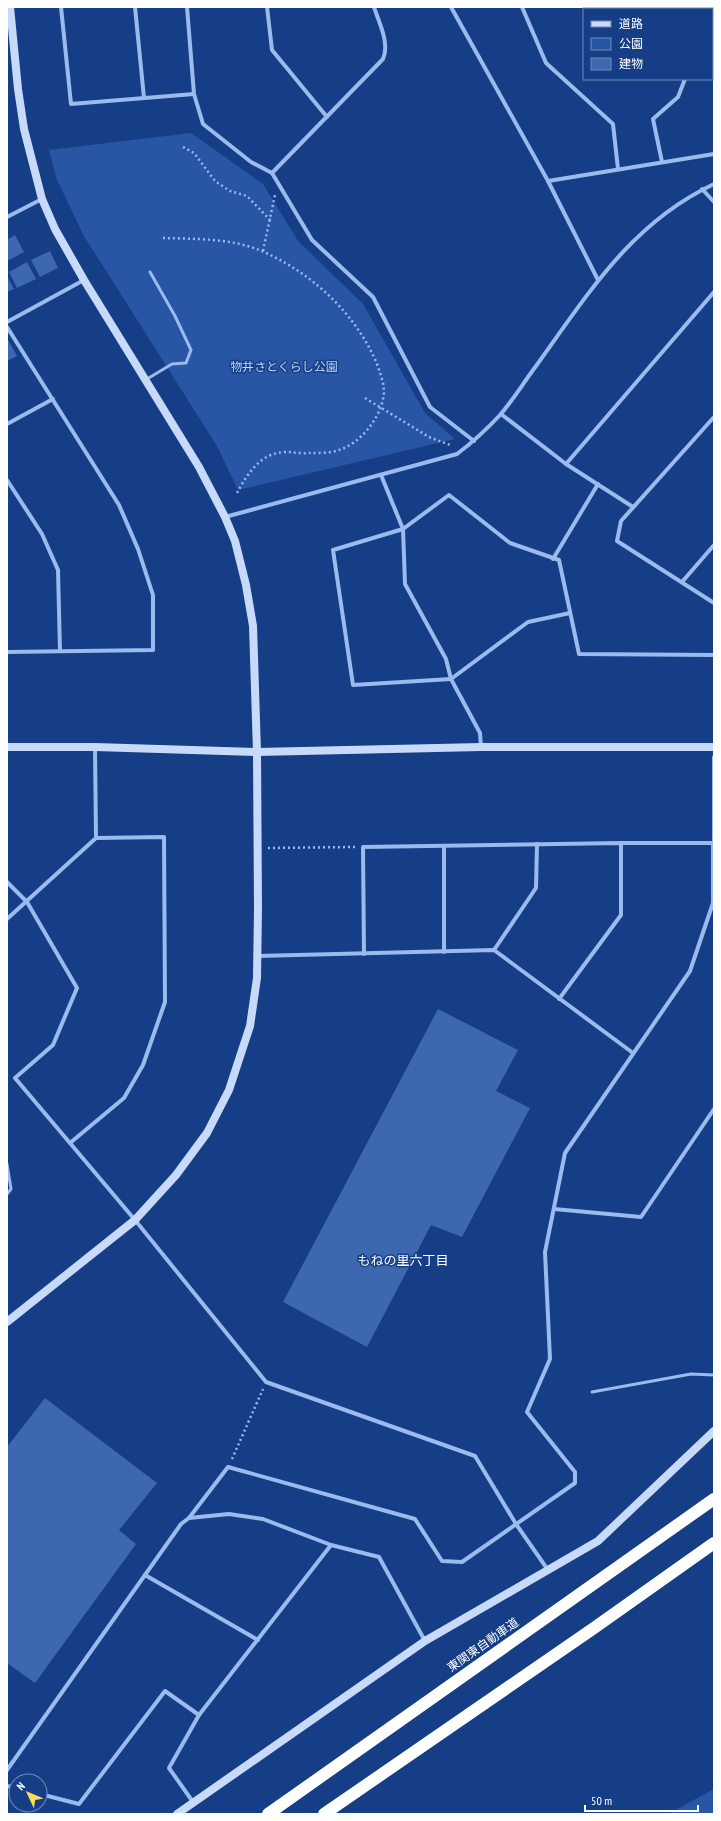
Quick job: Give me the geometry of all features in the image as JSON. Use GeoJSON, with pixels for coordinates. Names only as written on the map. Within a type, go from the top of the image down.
{"type":"FeatureCollection","features":[{"type":"Feature","properties":{"kind":"highway","name":"東関東自動車道"},"geometry":{"type":"LineString","coordinates":[[268,1814],[714,1499]]}},
{"type":"Feature","properties":{"kind":"highway"},"geometry":{"type":"LineString","coordinates":[[324,1814],[594,1628],[714,1543]]}},
{"type":"Feature","properties":{"kind":"street"},"geometry":{"type":"LineString","coordinates":[[7,1322],[135,1220],[176,1175],[207,1134],[229,1090],[250,1026],[257,978],[258,849],[253,626],[246,585],[235,541],[225,517],[199,467],[84,280],[55,229],[42,199],[24,129],[18,89],[10,7]]}},
{"type":"Feature","properties":{"kind":"street"},"geometry":{"type":"LineString","coordinates":[[61,7],[71,104],[194,94]]}},
{"type":"Feature","properties":{"kind":"street"},"geometry":{"type":"LineString","coordinates":[[135,7],[144,98]]}},
{"type":"Feature","properties":{"kind":"street"},"geometry":{"type":"LineString","coordinates":[[187,7],[194,94],[203,124],[251,162],[272,173],[312,240],[373,298],[430,407],[474,441]]}},
{"type":"Feature","properties":{"kind":"street"},"geometry":{"type":"LineString","coordinates":[[267,7],[272,50],[327,117]]}},
{"type":"Feature","properties":{"kind":"street"},"geometry":{"type":"LineString","coordinates":[[272,173],[383,59],[387,51],[374,7]]}},
{"type":"Feature","properties":{"kind":"street"},"geometry":{"type":"LineString","coordinates":[[451,7],[548,180],[598,280]]}},
{"type":"Feature","properties":{"kind":"street"},"geometry":{"type":"LineString","coordinates":[[522,7],[546,63],[613,124],[618,169]]}},
{"type":"Feature","properties":{"kind":"street"},"geometry":{"type":"LineString","coordinates":[[662,162],[653,119],[678,97],[685,80]]}},
{"type":"Feature","properties":{"kind":"street"},"geometry":{"type":"LineString","coordinates":[[548,180],[714,154]]}},
{"type":"Feature","properties":{"kind":"street"},"geometry":{"type":"LineString","coordinates":[[225,517],[458,454],[474,441],[500,414],[598,280],[629,243],[655,220],[702,189],[714,184]]}},
{"type":"Feature","properties":{"kind":"street"},"geometry":{"type":"LineString","coordinates":[[702,189],[714,202]]}},
{"type":"Feature","properties":{"kind":"street"},"geometry":{"type":"LineString","coordinates":[[7,217],[42,199]]}},
{"type":"Feature","properties":{"kind":"street"},"geometry":{"type":"LineString","coordinates":[[7,322],[84,280]]}},
{"type":"Feature","properties":{"kind":"street"},"geometry":{"type":"LineString","coordinates":[[566,464],[714,292]]}},
{"type":"Feature","properties":{"kind":"street"},"geometry":{"type":"LineString","coordinates":[[7,326],[119,505],[138,549],[154,601],[153,650],[7,652]]}},
{"type":"Feature","properties":{"kind":"street"},"geometry":{"type":"LineString","coordinates":[[7,424],[53,399]]}},
{"type":"Feature","properties":{"kind":"street"},"geometry":{"type":"LineString","coordinates":[[500,414],[566,464],[633,507]]}},
{"type":"Feature","properties":{"kind":"street"},"geometry":{"type":"LineString","coordinates":[[714,417],[621,521],[617,541],[714,603]]}},
{"type":"Feature","properties":{"kind":"street"},"geometry":{"type":"LineString","coordinates":[[381,475],[403,529],[405,584],[446,658],[451,679],[480,733],[481,747]]}},
{"type":"Feature","properties":{"kind":"street"},"geometry":{"type":"LineString","coordinates":[[7,480],[42,534],[58,570],[60,651]]}},
{"type":"Feature","properties":{"kind":"street"},"geometry":{"type":"LineString","coordinates":[[553,559],[598,484]]}},
{"type":"Feature","properties":{"kind":"street"},"geometry":{"type":"LineString","coordinates":[[570,613],[528,622],[451,679],[353,685],[333,550],[403,529],[449,495],[510,543],[559,560],[579,654],[714,655]]}},
{"type":"Feature","properties":{"kind":"street"},"geometry":{"type":"LineString","coordinates":[[682,582],[714,545]]}},
{"type":"Feature","properties":{"kind":"street"},"geometry":{"type":"LineString","coordinates":[[7,747],[95,747],[257,752],[481,747],[714,747]]}},
{"type":"Feature","properties":{"kind":"street"},"geometry":{"type":"LineString","coordinates":[[95,747],[96,838]]}},
{"type":"Feature","properties":{"kind":"street"},"geometry":{"type":"LineString","coordinates":[[7,1770],[181,1524],[189,1518],[228,1467],[415,1519],[442,1561],[462,1562],[575,1483],[575,1472],[527,1412],[550,1359],[545,1252],[565,1153],[690,971],[713,903],[714,757]]}},
{"type":"Feature","properties":{"kind":"street"},"geometry":{"type":"LineString","coordinates":[[7,919],[96,838],[164,837],[166,1002],[143,1065],[124,1098],[70,1143]]}},
{"type":"Feature","properties":{"kind":"street"},"geometry":{"type":"LineString","coordinates":[[364,954],[363,847],[713,842]]}},
{"type":"Feature","properties":{"kind":"street"},"geometry":{"type":"LineString","coordinates":[[559,999],[620,915],[621,843]]}},
{"type":"Feature","properties":{"kind":"street"},"geometry":{"type":"LineString","coordinates":[[494,950],[536,888],[537,844]]}},
{"type":"Feature","properties":{"kind":"street"},"geometry":{"type":"LineString","coordinates":[[444,846],[444,952]]}},
{"type":"Feature","properties":{"kind":"street"},"geometry":{"type":"LineString","coordinates":[[7,882],[27,902],[77,988],[53,1046],[15,1078],[135,1220],[266,1382],[475,1456],[516,1524],[548,1570]]}},
{"type":"Feature","properties":{"kind":"street"},"geometry":{"type":"LineString","coordinates":[[257,956],[494,950],[633,1053]]}},
{"type":"Feature","properties":{"kind":"street"},"geometry":{"type":"LineString","coordinates":[[554,1209],[641,1217],[714,1109]]}},
{"type":"Feature","properties":{"kind":"street"},"geometry":{"type":"LineString","coordinates":[[177,1814],[425,1641],[598,1541],[714,1431]]}},
{"type":"Feature","properties":{"kind":"street"},"geometry":{"type":"LineString","coordinates":[[189,1518],[229,1514],[263,1519],[332,1545],[379,1557],[425,1641]]}},
{"type":"Feature","properties":{"kind":"street"},"geometry":{"type":"LineString","coordinates":[[193,1803],[169,1768],[199,1715],[332,1545]]}},
{"type":"Feature","properties":{"kind":"street"},"geometry":{"type":"LineString","coordinates":[[145,1575],[258,1640]]}},
{"type":"Feature","properties":{"kind":"street"},"geometry":{"type":"LineString","coordinates":[[48,1796],[79,1804],[165,1691],[199,1715]]}},
{"type":"Feature","properties":{"kind":"lane"},"geometry":{"type":"LineString","coordinates":[[145,380],[172,364],[186,363],[192,350],[176,316],[150,272]]}},
{"type":"Feature","properties":{"kind":"lane"},"geometry":{"type":"LineString","coordinates":[[7,1164],[11,1190],[7,1194]]}},
{"type":"Feature","properties":{"kind":"lane"},"geometry":{"type":"LineString","coordinates":[[592,1392],[691,1374],[714,1375]]}},
{"type":"Feature","properties":{"kind":"path"},"geometry":{"type":"LineString","coordinates":[[183,147],[194,153],[215,180],[230,191],[247,196],[271,221]]}},
{"type":"Feature","properties":{"kind":"path"},"geometry":{"type":"LineString","coordinates":[[263,251],[271,221],[277,181]]}},
{"type":"Feature","properties":{"kind":"path"},"geometry":{"type":"LineString","coordinates":[[163,238],[234,243],[263,251],[299,271],[323,289],[353,322],[369,346],[383,381],[383,399],[374,421],[356,441],[339,450],[308,454],[286,451],[269,456],[248,473],[237,493]]}},
{"type":"Feature","properties":{"kind":"path"},"geometry":{"type":"LineString","coordinates":[[365,398],[429,437],[450,445]]}},
{"type":"Feature","properties":{"kind":"path"},"geometry":{"type":"LineString","coordinates":[[258,849],[363,847]]}},
{"type":"Feature","properties":{"kind":"path"},"geometry":{"type":"LineString","coordinates":[[228,1467],[266,1382]]}},
{"type":"Feature","properties":{"kind":"green space","name":"物井さとくらし公園"},"geometry":{"type":"Polygon","coordinates":[[[191,133],[263,184],[298,241],[363,304],[425,413],[455,439],[238,490],[217,446],[84,236],[57,180],[49,150],[191,133]]]}},
{"type":"Feature","properties":{"kind":"green space"},"geometry":{"type":"Polygon","coordinates":[[[714,1789],[714,1814],[668,1814],[714,1789]]]}},
{"type":"Feature","properties":{"kind":"building"},"geometry":{"type":"Polygon","coordinates":[[[15,235],[24,252],[7,261],[7,240],[15,235]]]}},
{"type":"Feature","properties":{"kind":"building"},"geometry":{"type":"Polygon","coordinates":[[[50,251],[58,268],[40,277],[31,260],[50,251]]]}},
{"type":"Feature","properties":{"kind":"building"},"geometry":{"type":"Polygon","coordinates":[[[27,262],[36,279],[17,288],[9,272],[27,262]]]}},
{"type":"Feature","properties":{"kind":"building"},"geometry":{"type":"Polygon","coordinates":[[[7,276],[14,289],[7,292],[7,276]]]}},
{"type":"Feature","properties":{"kind":"building"},"geometry":{"type":"Polygon","coordinates":[[[7,338],[17,356],[7,361],[7,338]]]}},
{"type":"Feature","properties":{"kind":"building"},"geometry":{"type":"Polygon","coordinates":[[[438,1009],[518,1050],[496,1091],[530,1108],[462,1237],[431,1225],[367,1347],[283,1302],[438,1009]]]}},
{"type":"Feature","properties":{"kind":"building"},"geometry":{"type":"Polygon","coordinates":[[[45,1398],[157,1483],[119,1530],[136,1544],[35,1683],[7,1663],[7,1447],[45,1398]]]}},
{"type":"Feature","properties":{"kind":"district","name":"もねの里六丁目"},"geometry":{"type":"Point","coordinates":[403,1260]}}]}
